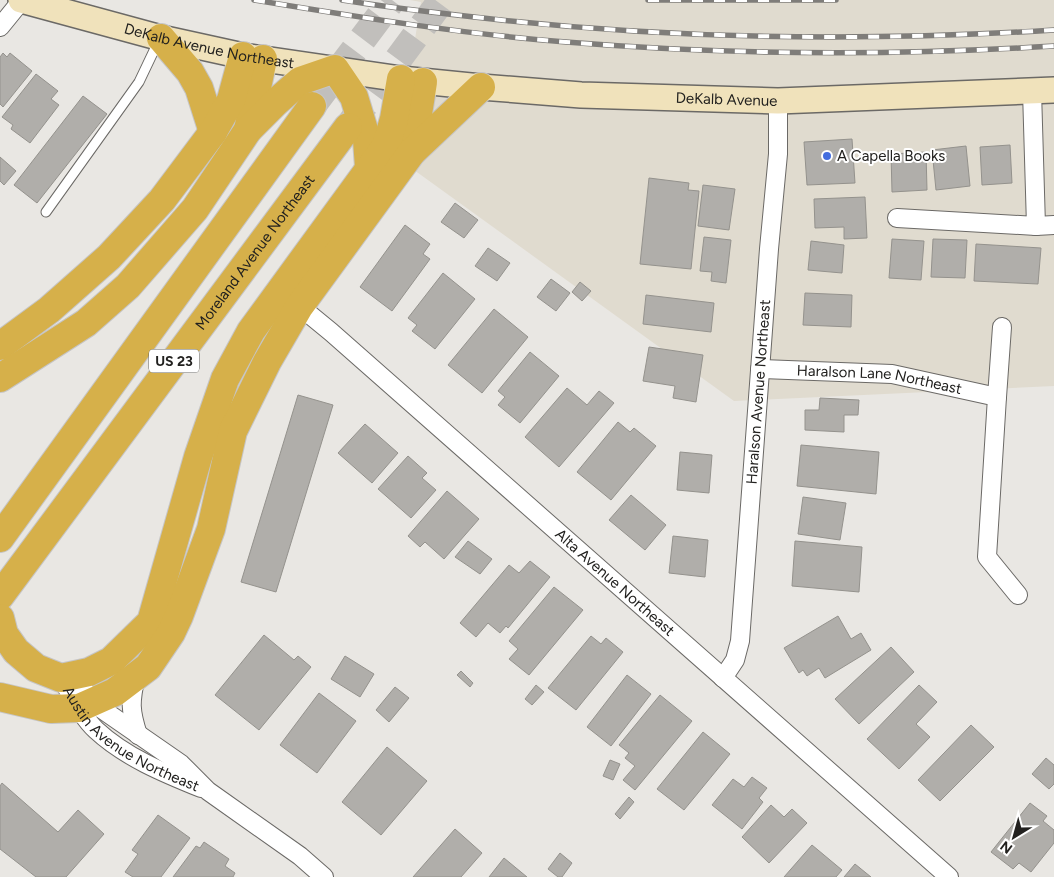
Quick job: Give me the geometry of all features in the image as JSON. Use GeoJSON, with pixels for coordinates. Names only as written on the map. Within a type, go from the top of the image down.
{"type":"FeatureCollection","features":[{"type":"Feature","properties":{"kind":"highway"},"geometry":{"type":"LineString","coordinates":[[161,38],[190,72],[199,88],[213,132]]}},
{"type":"Feature","properties":{"kind":"highway"},"geometry":{"type":"LineString","coordinates":[[248,130],[253,58]]}},
{"type":"Feature","properties":{"kind":"highway"},"geometry":{"type":"LineString","coordinates":[[0,346],[49,310],[109,256],[162,200],[213,132],[253,58]]}},
{"type":"Feature","properties":{"kind":"highway"},"geometry":{"type":"LineString","coordinates":[[0,378],[86,323],[128,286],[195,209],[248,130],[275,103],[300,82],[335,69],[354,97],[367,140],[370,167]]}},
{"type":"Feature","properties":{"kind":"highway"},"geometry":{"type":"LineString","coordinates":[[412,80],[412,152]]}},
{"type":"Feature","properties":{"kind":"highway"},"geometry":{"type":"LineString","coordinates":[[0,698],[51,709],[86,706],[115,692],[148,667],[171,633],[211,530],[233,431],[267,362],[290,298],[370,167],[386,146],[394,119],[412,80]]}},
{"type":"Feature","properties":{"kind":"highway"},"geometry":{"type":"LineString","coordinates":[[0,618],[4,634],[16,652],[36,668],[68,677],[90,672],[111,661],[151,622],[198,457],[225,379],[251,331],[290,298],[377,197],[412,152],[481,87]]}},
{"type":"Feature","properties":{"kind":"highway","name":"US 23"},"geometry":{"type":"LineString","coordinates":[[0,538],[312,106]]}},
{"type":"Feature","properties":{"kind":"highway","name":"Moreland Avenue Northeast"},"geometry":{"type":"LineString","coordinates":[[0,596],[348,127]]}},
{"type":"Feature","properties":{"kind":"main road","name":"DeKalb Avenue Northeast"},"geometry":{"type":"LineString","coordinates":[[21,0],[161,38],[253,58],[412,80]]}},
{"type":"Feature","properties":{"kind":"main road","name":"DeKalb Avenue"},"geometry":{"type":"LineString","coordinates":[[412,80],[591,96],[778,100],[1043,91]]}},
{"type":"Feature","properties":{"kind":"street"},"geometry":{"type":"LineString","coordinates":[[0,28],[21,0]]}},
{"type":"Feature","properties":{"kind":"street"},"geometry":{"type":"LineString","coordinates":[[1036,226],[1043,91]]}},
{"type":"Feature","properties":{"kind":"street","name":"Haralson Avenue Northeast"},"geometry":{"type":"LineString","coordinates":[[723,678],[735,660],[740,641],[778,154],[778,100]]}},
{"type":"Feature","properties":{"kind":"street"},"geometry":{"type":"LineString","coordinates":[[898,218],[1036,226],[1054,225]]}},
{"type":"Feature","properties":{"kind":"street","name":"Alta Avenue Northeast"},"geometry":{"type":"LineString","coordinates":[[290,298],[331,332],[949,877]]}},
{"type":"Feature","properties":{"kind":"street"},"geometry":{"type":"LineString","coordinates":[[1002,327],[987,557],[1018,595]]}},
{"type":"Feature","properties":{"kind":"street","name":"Haralson Lane Northeast"},"geometry":{"type":"LineString","coordinates":[[760,369],[892,374],[997,397]]}},
{"type":"Feature","properties":{"kind":"street","name":"Austin Avenue Northeast"},"geometry":{"type":"LineString","coordinates":[[136,676],[131,697],[131,714],[138,735]]}},
{"type":"Feature","properties":{"kind":"street","name":"Austin Avenue Northeast"},"geometry":{"type":"LineString","coordinates":[[68,677],[86,706],[95,729],[122,750],[175,778],[208,791]]}},
{"type":"Feature","properties":{"kind":"street","name":"Austin Avenue Northeast"},"geometry":{"type":"LineString","coordinates":[[86,706],[138,735],[181,764],[208,791],[300,856],[324,877]]}},
{"type":"Feature","properties":{"kind":"lane"},"geometry":{"type":"LineString","coordinates":[[46,212],[139,82],[161,38]]}},
{"type":"Feature","properties":{"kind":"shaded area"},"geometry":{"type":"Polygon","coordinates":[[[410,0],[1054,0],[1054,386],[734,401],[396,157],[421,2],[410,0]]]}},
{"type":"Feature","properties":{"kind":"building"},"geometry":{"type":"Polygon","coordinates":[[[3,53],[7,57],[10,53],[32,71],[3,107],[0,104],[0,57],[3,53]]]}},
{"type":"Feature","properties":{"kind":"building"},"geometry":{"type":"Polygon","coordinates":[[[36,74],[58,91],[51,99],[59,105],[30,143],[11,129],[13,125],[2,117],[36,74]]]}},
{"type":"Feature","properties":{"kind":"building"},"geometry":{"type":"Polygon","coordinates":[[[83,96],[107,114],[37,203],[14,185],[83,96]]]}},
{"type":"Feature","properties":{"kind":"building"},"geometry":{"type":"Polygon","coordinates":[[[852,139],[855,183],[807,185],[804,142],[852,139]]]}},
{"type":"Feature","properties":{"kind":"building"},"geometry":{"type":"Polygon","coordinates":[[[1010,145],[1012,183],[982,185],[980,147],[1010,145]]]}},
{"type":"Feature","properties":{"kind":"building"},"geometry":{"type":"Polygon","coordinates":[[[966,146],[970,186],[936,190],[932,150],[966,146]]]}},
{"type":"Feature","properties":{"kind":"building"},"geometry":{"type":"Polygon","coordinates":[[[926,152],[927,190],[892,192],[891,154],[926,152]]]}},
{"type":"Feature","properties":{"kind":"building"},"geometry":{"type":"Polygon","coordinates":[[[0,157],[16,171],[4,185],[0,181],[0,157]]]}},
{"type":"Feature","properties":{"kind":"building"},"geometry":{"type":"Polygon","coordinates":[[[649,178],[689,183],[688,190],[699,191],[691,269],[640,264],[649,178]]]}},
{"type":"Feature","properties":{"kind":"building"},"geometry":{"type":"Polygon","coordinates":[[[703,185],[735,189],[729,230],[698,226],[703,185]]]}},
{"type":"Feature","properties":{"kind":"building"},"geometry":{"type":"Polygon","coordinates":[[[865,197],[867,238],[844,239],[844,227],[815,228],[814,199],[865,197]]]}},
{"type":"Feature","properties":{"kind":"building"},"geometry":{"type":"Polygon","coordinates":[[[455,203],[478,220],[464,238],[441,222],[455,203]]]}},
{"type":"Feature","properties":{"kind":"building"},"geometry":{"type":"Polygon","coordinates":[[[405,225],[430,244],[423,254],[430,259],[392,311],[360,287],[405,225]]]}},
{"type":"Feature","properties":{"kind":"building"},"geometry":{"type":"Polygon","coordinates":[[[704,237],[731,240],[726,283],[711,281],[712,272],[700,271],[704,237]]]}},
{"type":"Feature","properties":{"kind":"building"},"geometry":{"type":"Polygon","coordinates":[[[892,239],[924,241],[921,280],[889,278],[892,239]]]}},
{"type":"Feature","properties":{"kind":"building"},"geometry":{"type":"Polygon","coordinates":[[[933,239],[967,240],[965,278],[931,277],[933,239]]]}},
{"type":"Feature","properties":{"kind":"building"},"geometry":{"type":"Polygon","coordinates":[[[811,241],[844,245],[842,273],[808,270],[811,241]]]}},
{"type":"Feature","properties":{"kind":"building"},"geometry":{"type":"Polygon","coordinates":[[[976,244],[1041,248],[1038,284],[974,281],[976,244]]]}},
{"type":"Feature","properties":{"kind":"building"},"geometry":{"type":"Polygon","coordinates":[[[488,248],[510,263],[497,281],[475,266],[488,248]]]}},
{"type":"Feature","properties":{"kind":"building"},"geometry":{"type":"Polygon","coordinates":[[[443,273],[475,299],[435,349],[412,331],[417,325],[408,318],[443,273]]]}},
{"type":"Feature","properties":{"kind":"building"},"geometry":{"type":"Polygon","coordinates":[[[551,279],[570,293],[556,311],[537,297],[551,279]]]}},
{"type":"Feature","properties":{"kind":"building"},"geometry":{"type":"Polygon","coordinates":[[[580,282],[591,291],[582,301],[572,292],[580,282]]]}},
{"type":"Feature","properties":{"kind":"building"},"geometry":{"type":"Polygon","coordinates":[[[805,293],[852,295],[851,327],[803,325],[805,293]]]}},
{"type":"Feature","properties":{"kind":"building"},"geometry":{"type":"Polygon","coordinates":[[[646,295],[714,303],[711,332],[643,324],[646,295]]]}},
{"type":"Feature","properties":{"kind":"building"},"geometry":{"type":"Polygon","coordinates":[[[494,309],[528,337],[482,393],[448,365],[494,309]]]}},
{"type":"Feature","properties":{"kind":"building"},"geometry":{"type":"Polygon","coordinates":[[[649,347],[703,355],[696,402],[673,398],[675,386],[643,381],[649,347]]]}},
{"type":"Feature","properties":{"kind":"building"},"geometry":{"type":"Polygon","coordinates":[[[530,352],[559,376],[520,423],[498,405],[505,397],[498,391],[530,352]]]}},
{"type":"Feature","properties":{"kind":"building"},"geometry":{"type":"Polygon","coordinates":[[[567,388],[587,405],[599,391],[614,403],[559,467],[525,437],[567,388]]]}},
{"type":"Feature","properties":{"kind":"building"},"geometry":{"type":"Polygon","coordinates":[[[298,395],[333,405],[276,592],[241,582],[298,395]]]}},
{"type":"Feature","properties":{"kind":"building"},"geometry":{"type":"Polygon","coordinates":[[[820,398],[859,400],[858,415],[844,415],[844,432],[805,430],[805,410],[819,410],[820,398]]]}},
{"type":"Feature","properties":{"kind":"building"},"geometry":{"type":"Polygon","coordinates":[[[618,422],[630,432],[634,428],[656,446],[611,500],[577,472],[618,422]]]}},
{"type":"Feature","properties":{"kind":"building"},"geometry":{"type":"Polygon","coordinates":[[[365,424],[398,453],[372,483],[338,453],[365,424]]]}},
{"type":"Feature","properties":{"kind":"building"},"geometry":{"type":"Polygon","coordinates":[[[801,445],[879,452],[876,494],[797,486],[801,445]]]}},
{"type":"Feature","properties":{"kind":"building"},"geometry":{"type":"Polygon","coordinates":[[[680,452],[712,455],[709,493],[677,490],[680,452]]]}},
{"type":"Feature","properties":{"kind":"building"},"geometry":{"type":"Polygon","coordinates":[[[408,456],[427,473],[422,478],[436,490],[411,518],[378,489],[408,456]]]}},
{"type":"Feature","properties":{"kind":"building"},"geometry":{"type":"Polygon","coordinates":[[[447,491],[479,519],[444,559],[425,542],[420,547],[408,536],[447,491]]]}},
{"type":"Feature","properties":{"kind":"building"},"geometry":{"type":"Polygon","coordinates":[[[631,495],[666,525],[645,550],[609,520],[631,495]]]}},
{"type":"Feature","properties":{"kind":"building"},"geometry":{"type":"Polygon","coordinates":[[[803,497],[846,503],[840,540],[798,534],[803,497]]]}},
{"type":"Feature","properties":{"kind":"building"},"geometry":{"type":"Polygon","coordinates":[[[673,536],[708,540],[705,577],[669,573],[673,536]]]}},
{"type":"Feature","properties":{"kind":"building"},"geometry":{"type":"Polygon","coordinates":[[[468,541],[492,559],[480,574],[455,557],[468,541]]]}},
{"type":"Feature","properties":{"kind":"building"},"geometry":{"type":"Polygon","coordinates":[[[795,541],[862,547],[859,592],[792,586],[795,541]]]}},
{"type":"Feature","properties":{"kind":"building"},"geometry":{"type":"Polygon","coordinates":[[[530,561],[550,577],[508,628],[506,626],[500,633],[488,623],[476,637],[460,623],[509,565],[519,573],[530,561]]]}},
{"type":"Feature","properties":{"kind":"building"},"geometry":{"type":"Polygon","coordinates":[[[554,587],[583,610],[529,675],[509,659],[518,649],[509,641],[554,587]]]}},
{"type":"Feature","properties":{"kind":"building"},"geometry":{"type":"Polygon","coordinates":[[[838,616],[851,639],[861,633],[871,650],[825,678],[819,668],[807,676],[803,670],[799,673],[784,648],[838,616]]]}},
{"type":"Feature","properties":{"kind":"building"},"geometry":{"type":"Polygon","coordinates":[[[264,635],[294,660],[298,656],[311,667],[259,730],[215,695],[264,635]]]}},
{"type":"Feature","properties":{"kind":"building"},"geometry":{"type":"Polygon","coordinates":[[[591,636],[601,644],[606,638],[623,652],[576,710],[548,688],[591,636]]]}},
{"type":"Feature","properties":{"kind":"building"},"geometry":{"type":"Polygon","coordinates":[[[891,647],[914,672],[859,724],[835,699],[891,647]]]}},
{"type":"Feature","properties":{"kind":"building"},"geometry":{"type":"Polygon","coordinates":[[[345,656],[374,674],[360,697],[331,679],[345,656]]]}},
{"type":"Feature","properties":{"kind":"building"},"geometry":{"type":"Polygon","coordinates":[[[461,671],[473,683],[470,687],[457,675],[461,671]]]}},
{"type":"Feature","properties":{"kind":"building"},"geometry":{"type":"Polygon","coordinates":[[[627,675],[651,694],[611,746],[587,727],[627,675]]]}},
{"type":"Feature","properties":{"kind":"building"},"geometry":{"type":"Polygon","coordinates":[[[536,685],[544,692],[532,705],[525,699],[536,685]]]}},
{"type":"Feature","properties":{"kind":"building"},"geometry":{"type":"Polygon","coordinates":[[[919,685],[937,702],[916,724],[930,737],[899,769],[867,739],[919,685]]]}},
{"type":"Feature","properties":{"kind":"building"},"geometry":{"type":"Polygon","coordinates":[[[395,687],[409,698],[389,722],[376,710],[395,687]]]}},
{"type":"Feature","properties":{"kind":"building"},"geometry":{"type":"Polygon","coordinates":[[[319,693],[356,721],[317,773],[280,745],[319,693]]]}},
{"type":"Feature","properties":{"kind":"building"},"geometry":{"type":"Polygon","coordinates":[[[660,695],[692,721],[635,790],[623,780],[635,766],[625,758],[629,753],[619,745],[660,695]]]}},
{"type":"Feature","properties":{"kind":"building"},"geometry":{"type":"Polygon","coordinates":[[[971,725],[994,747],[940,801],[918,780],[971,725]]]}},
{"type":"Feature","properties":{"kind":"building"},"geometry":{"type":"Polygon","coordinates":[[[703,732],[730,754],[684,810],[657,789],[703,732]]]}},
{"type":"Feature","properties":{"kind":"building"},"geometry":{"type":"Polygon","coordinates":[[[387,747],[427,781],[381,835],[342,802],[387,747]]]}},
{"type":"Feature","properties":{"kind":"building"},"geometry":{"type":"Polygon","coordinates":[[[1046,758],[1054,765],[1054,784],[1049,789],[1032,774],[1046,758]]]}},
{"type":"Feature","properties":{"kind":"building"},"geometry":{"type":"Polygon","coordinates":[[[610,760],[620,764],[613,780],[603,776],[610,760]]]}},
{"type":"Feature","properties":{"kind":"building"},"geometry":{"type":"Polygon","coordinates":[[[752,777],[767,788],[759,798],[763,802],[742,829],[712,805],[733,779],[744,787],[752,777]]]}},
{"type":"Feature","properties":{"kind":"building"},"geometry":{"type":"Polygon","coordinates":[[[2,783],[58,832],[78,810],[104,834],[66,877],[36,877],[0,849],[0,786],[2,783]]]}},
{"type":"Feature","properties":{"kind":"building"},"geometry":{"type":"Polygon","coordinates":[[[629,797],[634,802],[620,819],[615,814],[629,797]]]}},
{"type":"Feature","properties":{"kind":"building"},"geometry":{"type":"Polygon","coordinates":[[[1030,803],[1047,816],[1043,821],[1054,830],[1054,843],[1031,872],[1019,863],[1013,869],[991,852],[1030,803]]]}},
{"type":"Feature","properties":{"kind":"building"},"geometry":{"type":"Polygon","coordinates":[[[771,805],[784,817],[792,809],[807,823],[769,863],[742,837],[771,805]]]}},
{"type":"Feature","properties":{"kind":"building"},"geometry":{"type":"Polygon","coordinates":[[[158,815],[190,838],[161,877],[133,877],[125,872],[138,854],[132,850],[158,815]]]}},
{"type":"Feature","properties":{"kind":"building"},"geometry":{"type":"Polygon","coordinates":[[[455,829],[482,853],[461,877],[413,877],[455,829]]]}},
{"type":"Feature","properties":{"kind":"building"},"geometry":{"type":"Polygon","coordinates":[[[204,842],[229,859],[225,866],[235,873],[233,877],[173,877],[196,846],[200,848],[204,842]]]}},
{"type":"Feature","properties":{"kind":"building"},"geometry":{"type":"Polygon","coordinates":[[[812,845],[842,870],[836,877],[784,877],[812,845]]]}},
{"type":"Feature","properties":{"kind":"building"},"geometry":{"type":"Polygon","coordinates":[[[560,853],[572,863],[562,877],[558,877],[548,869],[560,853]]]}},
{"type":"Feature","properties":{"kind":"building"},"geometry":{"type":"Polygon","coordinates":[[[504,858],[527,877],[489,877],[504,858]]]}},
{"type":"Feature","properties":{"kind":"building"},"geometry":{"type":"Polygon","coordinates":[[[855,864],[871,877],[844,877],[855,864]]]}},
{"type":"Feature","properties":{"kind":"tunnel"},"geometry":{"type":"LineString","coordinates":[[312,106],[392,0]]}},
{"type":"Feature","properties":{"kind":"tunnel"},"geometry":{"type":"LineString","coordinates":[[348,127],[442,0]]}},
{"type":"Feature","properties":{"kind":"railway"},"geometry":{"type":"LineString","coordinates":[[254,0],[371,19],[527,39],[688,50],[871,53],[1054,46]]}},
{"type":"Feature","properties":{"kind":"railway"},"geometry":{"type":"LineString","coordinates":[[342,0],[474,17],[618,30],[691,34],[836,37],[982,34],[1054,30]]}},
{"type":"Feature","properties":{"kind":"railway"},"geometry":{"type":"LineString","coordinates":[[648,0],[836,0]]}},
{"type":"Feature","properties":{"kind":"place","name":"A Capella Books"},"geometry":{"type":"Point","coordinates":[827,156]}}]}
